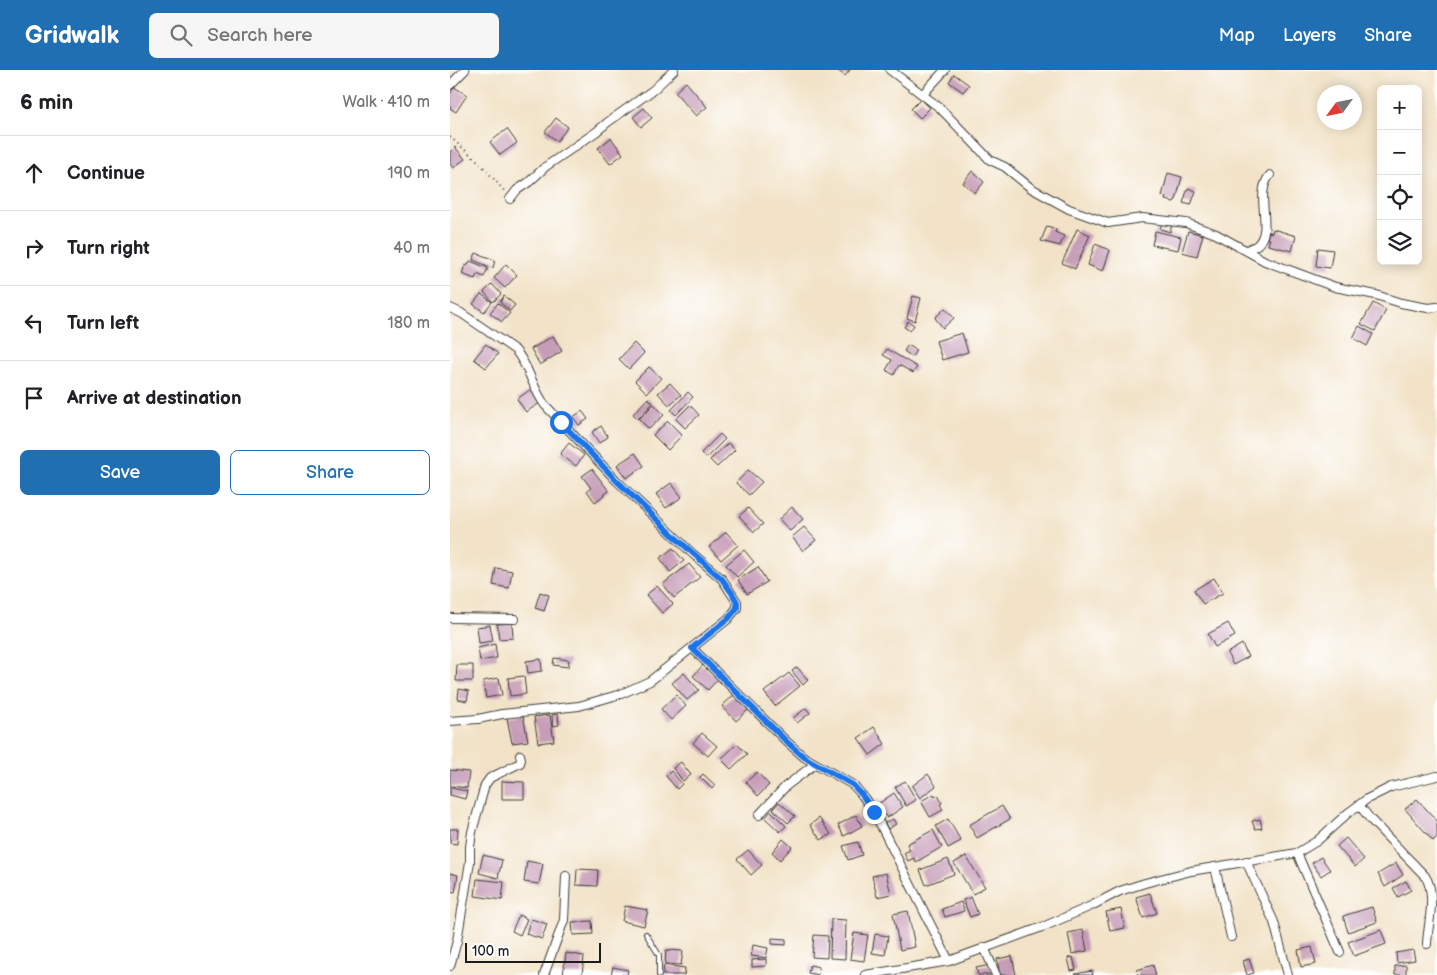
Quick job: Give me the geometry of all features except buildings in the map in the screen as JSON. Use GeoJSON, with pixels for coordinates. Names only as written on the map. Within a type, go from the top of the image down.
{"type":"FeatureCollection","features":[{"type":"Feature","properties":{"kind":"street"},"geometry":{"type":"LineString","coordinates":[[450,85],[464,70]]}},
{"type":"Feature","properties":{"kind":"street"},"geometry":{"type":"LineString","coordinates":[[510,199],[517,190],[545,167],[653,90],[674,70]]}},
{"type":"Feature","properties":{"kind":"street"},"geometry":{"type":"LineString","coordinates":[[890,70],[940,108],[990,160],[1006,167],[1031,188],[1069,209],[1108,223],[1142,218],[1186,223],[1216,234],[1265,261],[1335,287],[1376,295],[1401,303],[1428,308],[1437,307]]}},
{"type":"Feature","properties":{"kind":"street"},"geometry":{"type":"LineString","coordinates":[[923,94],[945,70]]}},
{"type":"Feature","properties":{"kind":"street"},"geometry":{"type":"LineString","coordinates":[[1247,250],[1257,246],[1265,229],[1262,197],[1265,182],[1270,175]]}},
{"type":"Feature","properties":{"kind":"street"},"geometry":{"type":"LineString","coordinates":[[450,308],[468,318],[520,355],[537,394],[545,405],[617,481],[692,554],[722,579],[737,602],[737,608],[728,619],[692,648],[650,681],[621,694],[579,706],[450,721]]}},
{"type":"Feature","properties":{"kind":"street"},"geometry":{"type":"LineString","coordinates":[[450,618],[515,619]]}},
{"type":"Feature","properties":{"kind":"street"},"geometry":{"type":"LineString","coordinates":[[692,648],[787,742],[815,764],[853,785],[866,800],[874,812],[948,961]]}},
{"type":"Feature","properties":{"kind":"street"},"geometry":{"type":"LineString","coordinates":[[450,966],[457,941],[470,862],[472,832],[485,785],[490,778],[520,763],[520,755]]}},
{"type":"Feature","properties":{"kind":"street"},"geometry":{"type":"LineString","coordinates":[[759,815],[786,786],[815,764]]}},
{"type":"Feature","properties":{"kind":"street"},"geometry":{"type":"LineString","coordinates":[[864,975],[891,973],[948,961],[1046,926],[1120,891],[1191,871],[1297,853],[1318,840],[1359,805],[1391,787],[1437,776]]}},
{"type":"Feature","properties":{"kind":"street"},"geometry":{"type":"LineString","coordinates":[[1359,805],[1370,820],[1430,884],[1432,894],[1427,944]]}},
{"type":"Feature","properties":{"kind":"street"},"geometry":{"type":"LineString","coordinates":[[1297,853],[1340,952]]}},
{"type":"Feature","properties":{"kind":"street"},"geometry":{"type":"LineString","coordinates":[[1246,861],[1274,922],[1288,975]]}},
{"type":"Feature","properties":{"kind":"street"},"geometry":{"type":"LineString","coordinates":[[1216,867],[1231,937]]}},
{"type":"Feature","properties":{"kind":"street"},"geometry":{"type":"LineString","coordinates":[[544,975],[564,920],[566,876]]}},
{"type":"Feature","properties":{"kind":"street"},"geometry":{"type":"LineString","coordinates":[[984,947],[996,975]]}},
{"type":"Feature","properties":{"kind":"lane"},"geometry":{"type":"LineString","coordinates":[[646,934],[659,955],[659,975]]}},
{"type":"Feature","properties":{"kind":"path"},"geometry":{"type":"LineString","coordinates":[[450,137],[479,162],[510,199]]}},
{"type":"Feature","properties":{"kind":"route"},"geometry":{"type":"LineString","coordinates":[[561,422],[617,481],[692,554],[722,579],[732,593],[737,602],[737,608],[728,619],[692,648],[787,742],[804,757],[853,785],[874,812]]}}]}
